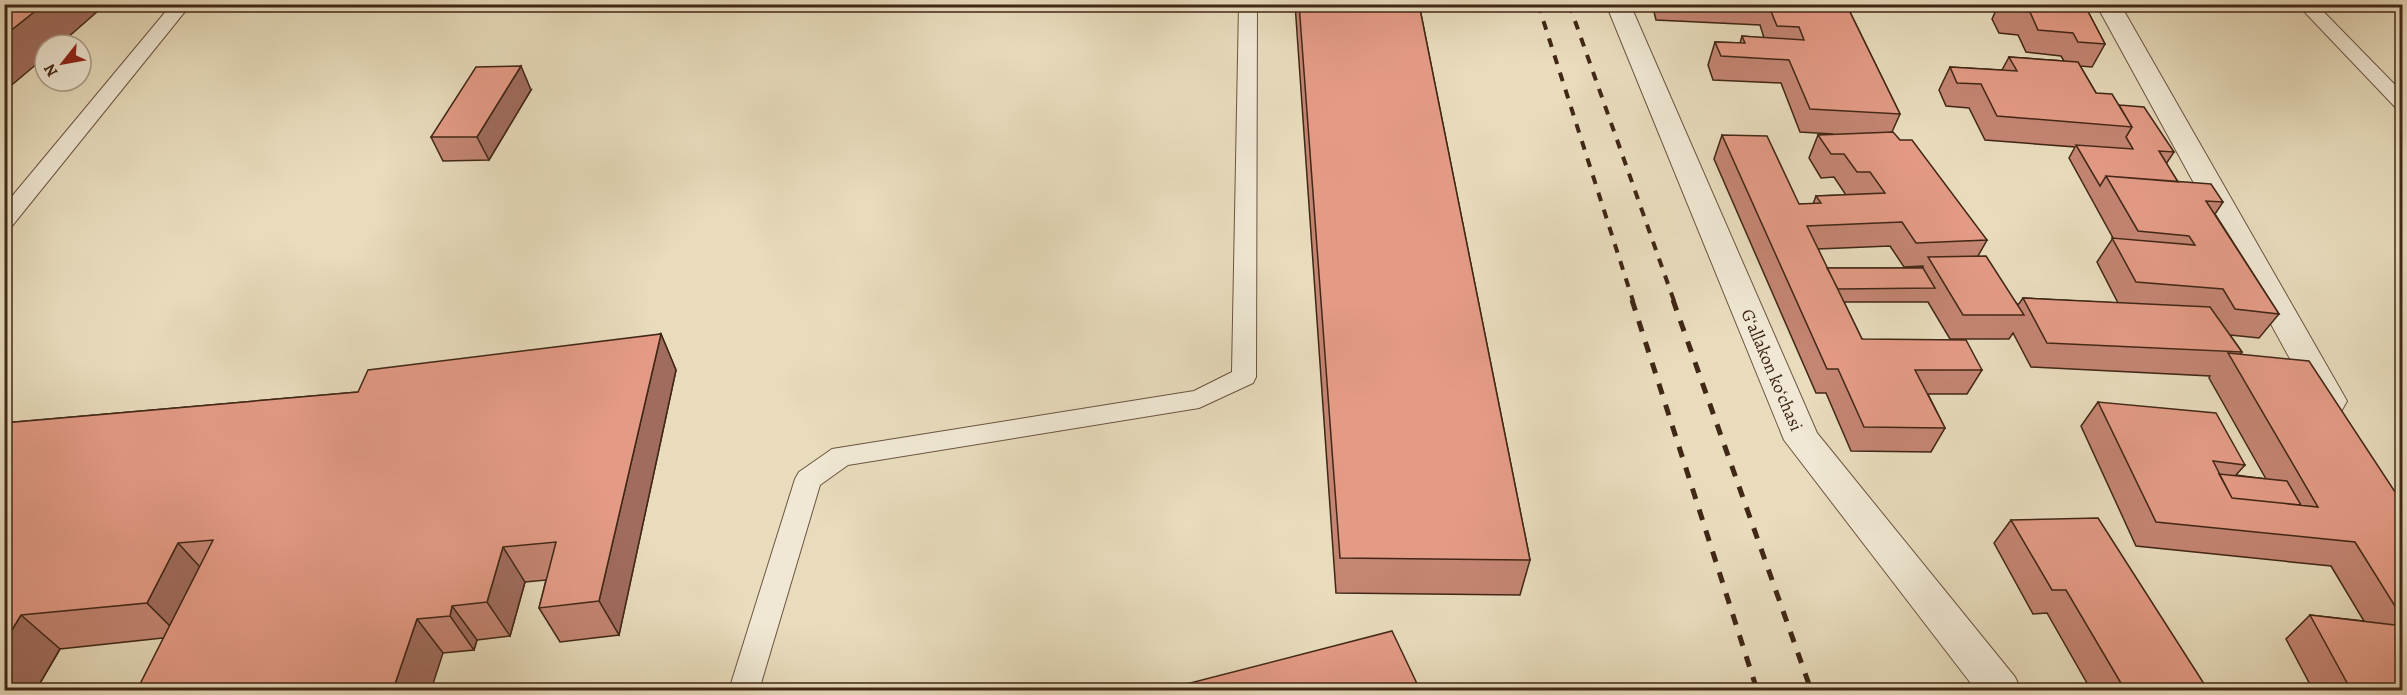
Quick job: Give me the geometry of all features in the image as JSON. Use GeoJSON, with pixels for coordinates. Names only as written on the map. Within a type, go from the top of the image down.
{"type":"FeatureCollection","features":[{"type":"Feature","properties":{"kind":"street","name":"Gʻallakon koʻchasi"},"geometry":{"type":"LineString","coordinates":[[1618,4],[1802,440],[2000,690]]}},
{"type":"Feature","properties":{"kind":"street"},"geometry":{"type":"LineString","coordinates":[[2108,4],[2345,427]]}},
{"type":"Feature","properties":{"kind":"lane"},"geometry":{"type":"LineString","coordinates":[[4,220],[182,4]]}},
{"type":"Feature","properties":{"kind":"lane"},"geometry":{"type":"LineString","coordinates":[[744,690],[808,479],[841,456],[1199,399],[1244,377],[1248,4]]}},
{"type":"Feature","properties":{"kind":"lane"},"geometry":{"type":"LineString","coordinates":[[2306,4],[2403,103]]}},
{"type":"Feature","properties":{"kind":"building"},"geometry":{"type":"Polygon","coordinates":[[[4,4],[44,4],[4,36],[4,4]]]}},
{"type":"Feature","properties":{"kind":"building"},"geometry":{"type":"Polygon","coordinates":[[[1299,4],[1419,4],[1530,560],[1340,558],[1299,4]]]}},
{"type":"Feature","properties":{"kind":"building"},"geometry":{"type":"Polygon","coordinates":[[[1768,4],[1846,4],[1900,114],[1810,109],[1789,60],[1721,56],[1715,42],[1745,43],[1742,36],[1804,40],[1799,27],[1777,26],[1768,4]]]}},
{"type":"Feature","properties":{"kind":"building"},"geometry":{"type":"Polygon","coordinates":[[[2007,4],[2084,4],[2105,44],[2078,42],[2073,33],[2038,30],[2030,12],[2010,10],[2007,4]]]}},
{"type":"Feature","properties":{"kind":"building"},"geometry":{"type":"Polygon","coordinates":[[[2009,57],[2078,62],[2096,93],[2112,94],[2132,127],[1997,116],[1981,84],[1957,83],[1950,67],[2017,71],[2009,57]]]}},
{"type":"Feature","properties":{"kind":"building"},"geometry":{"type":"Polygon","coordinates":[[[521,66],[477,137],[431,137],[476,67],[521,66]]]}},
{"type":"Feature","properties":{"kind":"building"},"geometry":{"type":"Polygon","coordinates":[[[2119,105],[2144,107],[2174,152],[2159,151],[2178,182],[2106,176],[2100,186],[2076,145],[2133,149],[2126,137],[2132,127],[2119,105]]]}},
{"type":"Feature","properties":{"kind":"building"},"geometry":{"type":"Polygon","coordinates":[[[1893,132],[1900,140],[1912,140],[1987,240],[1916,243],[1902,222],[1807,226],[1862,339],[1966,340],[1982,370],[1915,370],[1945,428],[1864,427],[1838,369],[1827,369],[1722,135],[1767,136],[1799,204],[1821,203],[1816,196],[1885,193],[1870,172],[1857,172],[1844,154],[1831,154],[1818,135],[1893,132]]]}},
{"type":"Feature","properties":{"kind":"building"},"geometry":{"type":"Polygon","coordinates":[[[2106,176],[2211,184],[2223,202],[2206,201],[2279,314],[2235,309],[2223,289],[2136,282],[2112,238],[2195,245],[2189,236],[2138,231],[2106,176]]]}},
{"type":"Feature","properties":{"kind":"building"},"geometry":{"type":"Polygon","coordinates":[[[1986,256],[2024,315],[1963,315],[1928,257],[1986,256]]]}},
{"type":"Feature","properties":{"kind":"building"},"geometry":{"type":"Polygon","coordinates":[[[1827,268],[1923,268],[1935,288],[1838,289],[1827,268]]]}},
{"type":"Feature","properties":{"kind":"building"},"geometry":{"type":"Polygon","coordinates":[[[2023,298],[2210,307],[2242,352],[2047,343],[2023,298]]]}},
{"type":"Feature","properties":{"kind":"building"},"geometry":{"type":"Polygon","coordinates":[[[661,334],[599,601],[539,608],[556,542],[503,547],[487,602],[452,606],[450,616],[417,619],[393,690],[137,690],[213,540],[178,543],[147,603],[21,615],[4,643],[4,423],[358,392],[368,370],[661,334]]]}},
{"type":"Feature","properties":{"kind":"building"},"geometry":{"type":"Polygon","coordinates":[[[2228,353],[2309,361],[2403,504],[2403,619],[2355,542],[2156,522],[2098,402],[2216,413],[2245,465],[2213,461],[2232,498],[2318,507],[2228,353]]]}},
{"type":"Feature","properties":{"kind":"building"},"geometry":{"type":"Polygon","coordinates":[[[2219,474],[2287,481],[2301,505],[2232,498],[2219,474]]]}},
{"type":"Feature","properties":{"kind":"building"},"geometry":{"type":"Polygon","coordinates":[[[2098,518],[2208,690],[2125,690],[2066,590],[2052,590],[2011,520],[2098,518]]]}},
{"type":"Feature","properties":{"kind":"building"},"geometry":{"type":"Polygon","coordinates":[[[2310,615],[2403,626],[2403,690],[2351,690],[2310,615]]]}},
{"type":"Feature","properties":{"kind":"building"},"geometry":{"type":"Polygon","coordinates":[[[1392,631],[1420,690],[1163,690],[1392,631]]]}},
{"type":"Feature","properties":{"kind":"railway"},"geometry":{"type":"LineString","coordinates":[[1538,4],[1633,301]]}},
{"type":"Feature","properties":{"kind":"railway"},"geometry":{"type":"LineString","coordinates":[[1569,4],[1674,301]]}},
{"type":"Feature","properties":{"kind":"railway"},"geometry":{"type":"LineString","coordinates":[[1632,300],[1757,690]]}},
{"type":"Feature","properties":{"kind":"railway"},"geometry":{"type":"LineString","coordinates":[[1673,300],[1811,690]]}}]}
